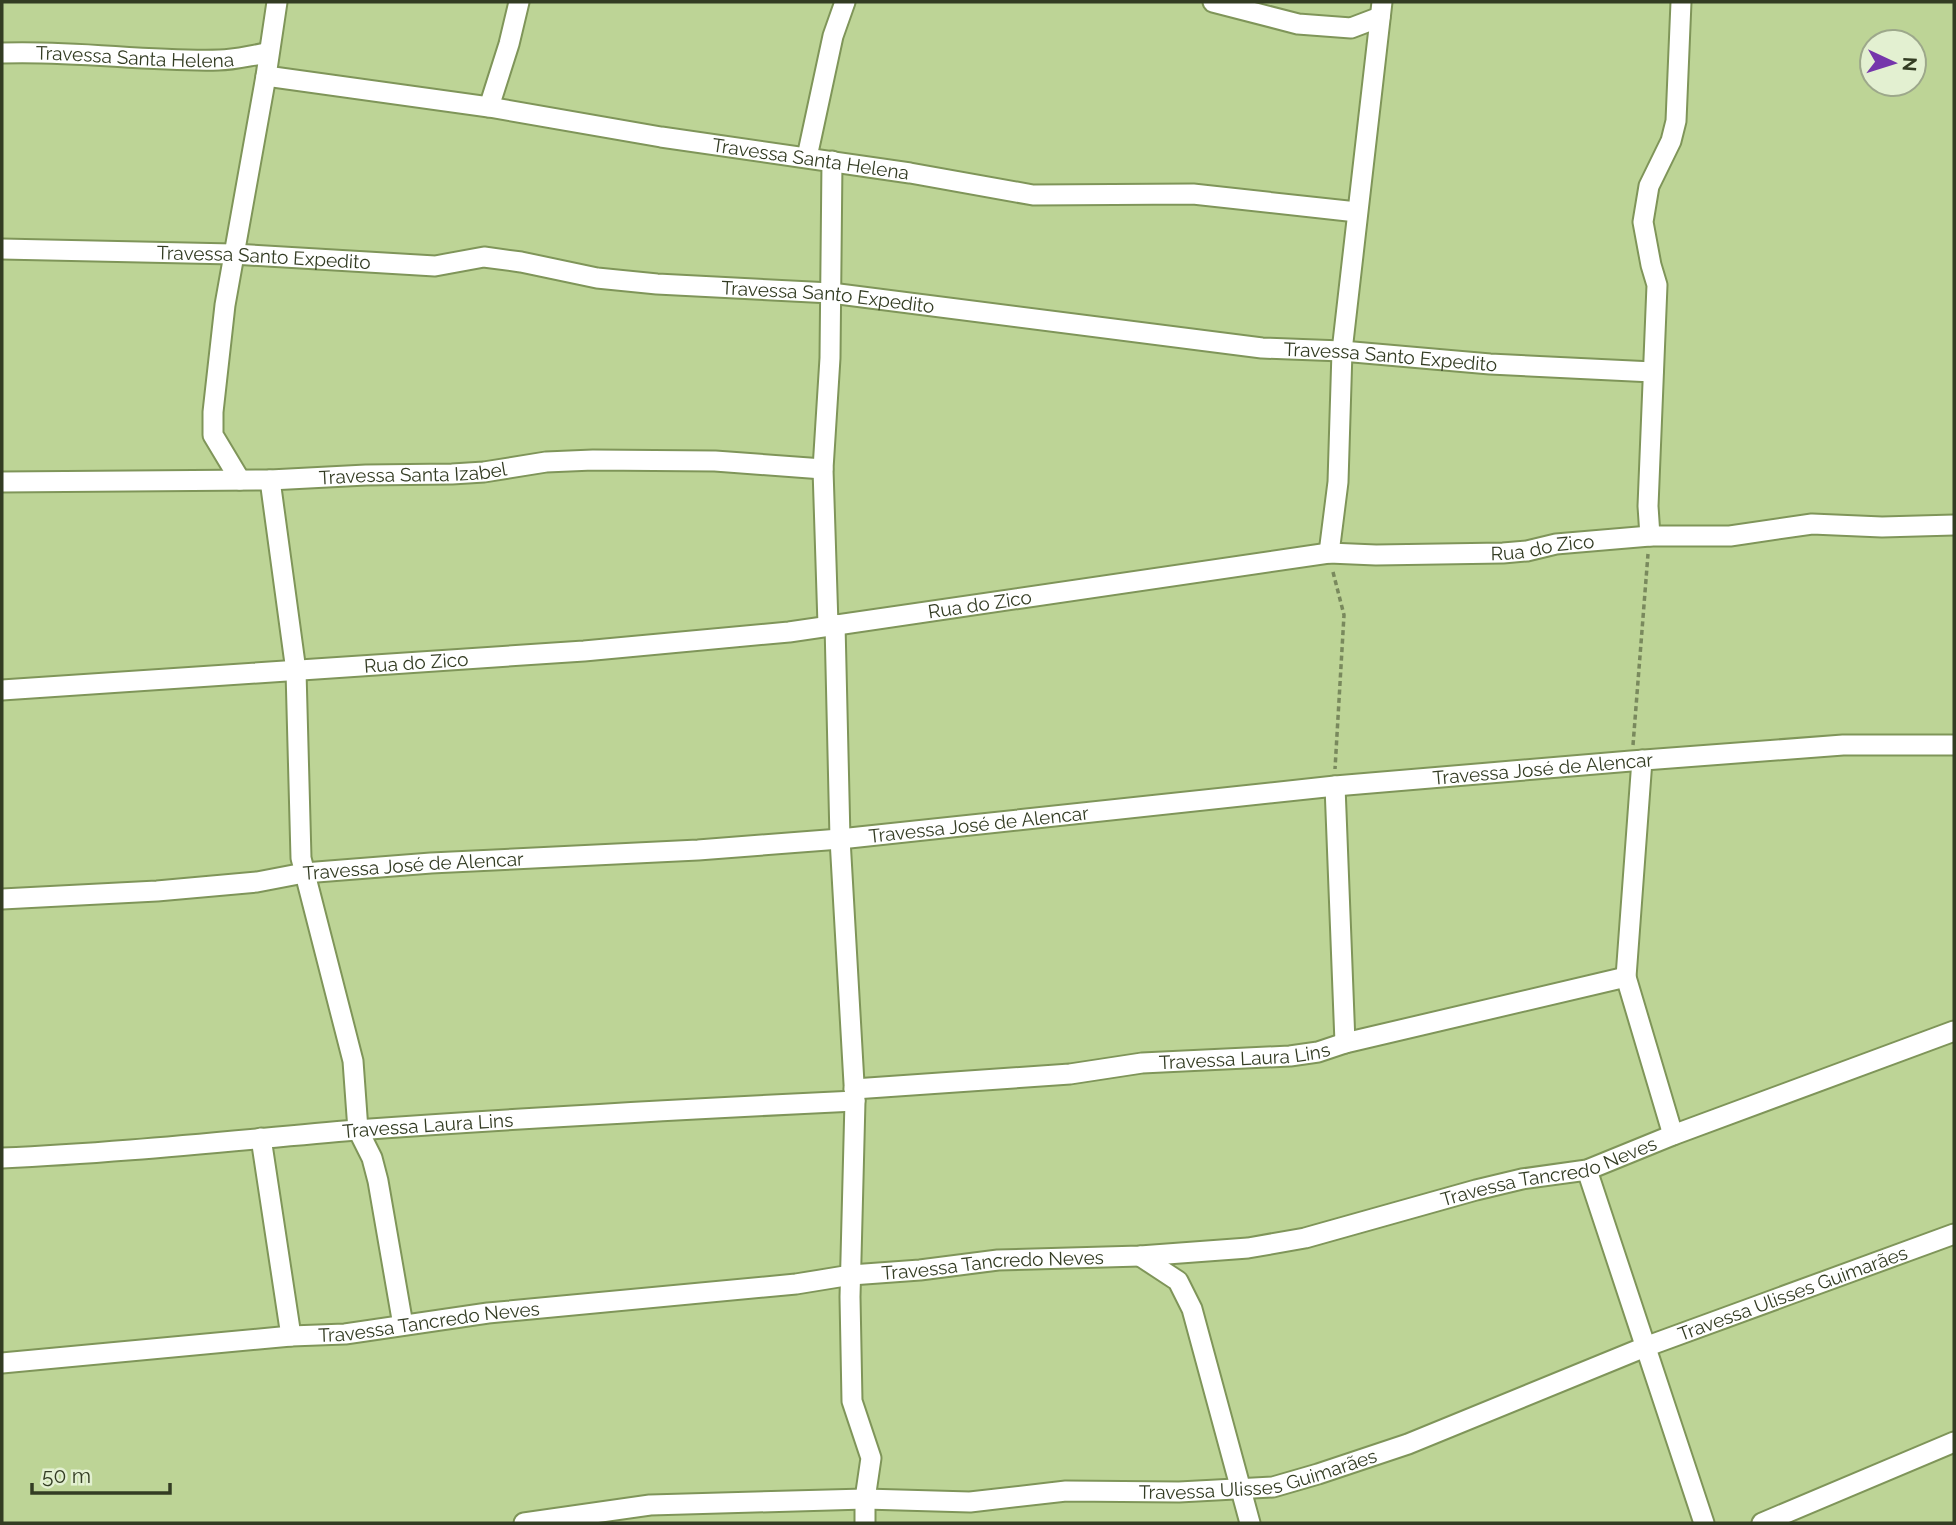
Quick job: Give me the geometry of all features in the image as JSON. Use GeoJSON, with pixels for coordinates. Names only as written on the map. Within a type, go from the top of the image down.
{"type":"FeatureCollection","features":[{"type":"Feature","properties":{"kind":"street"},"geometry":{"type":"LineString","coordinates":[[240,480],[213,435],[218,359],[233,254],[277,2]]}},
{"type":"Feature","properties":{"kind":"street"},"geometry":{"type":"LineString","coordinates":[[489,107],[519,2]]}},
{"type":"Feature","properties":{"kind":"street"},"geometry":{"type":"LineString","coordinates":[[807,157],[833,36],[845,2]]}},
{"type":"Feature","properties":{"kind":"street"},"geometry":{"type":"LineString","coordinates":[[1213,2],[1298,24],[1351,28],[1381,9]]}},
{"type":"Feature","properties":{"kind":"street"},"geometry":{"type":"LineString","coordinates":[[1650,536],[1648,506],[1657,285],[1643,222],[1649,186],[1671,141],[1676,121],[1681,2]]}},
{"type":"Feature","properties":{"kind":"street"},"geometry":{"type":"LineString","coordinates":[[1329,553],[1338,482],[1342,351],[1381,9]]}},
{"type":"Feature","properties":{"kind":"street","name":"Travessa Santa Helena"},"geometry":{"type":"LineString","coordinates":[[2,53],[80,53],[222,60],[268,53]]}},
{"type":"Feature","properties":{"kind":"street","name":"Travessa Santa Helena"},"geometry":{"type":"LineString","coordinates":[[266,76],[489,107],[661,137],[807,157],[1033,195],[1193,194],[1357,212]]}},
{"type":"Feature","properties":{"kind":"street"},"geometry":{"type":"LineString","coordinates":[[832,161],[831,293],[823,469],[855,1095],[851,1275],[852,1401],[870,1458],[865,1523]]}},
{"type":"Feature","properties":{"kind":"street","name":"Travessa Santo Expedito"},"geometry":{"type":"LineString","coordinates":[[2,249],[233,254],[435,266],[484,257],[597,278],[831,293],[1262,348],[1653,372]]}},
{"type":"Feature","properties":{"kind":"street","name":"Travessa Santa Izabel"},"geometry":{"type":"LineString","coordinates":[[2,482],[270,480],[452,474],[547,462],[593,460],[715,461],[823,469]]}},
{"type":"Feature","properties":{"kind":"street"},"geometry":{"type":"LineString","coordinates":[[270,480],[296,671],[300,845],[304,873],[353,1062],[358,1130],[372,1158],[378,1181],[403,1325]]}},
{"type":"Feature","properties":{"kind":"street","name":"Rua do Zico"},"geometry":{"type":"LineString","coordinates":[[2,690],[597,649],[789,632],[1329,553],[1503,553],[1556,544],[1650,536],[1730,536],[1812,524],[1882,527],[1954,525]]}},
{"type":"Feature","properties":{"kind":"street","name":"Travessa José de Alencar"},"geometry":{"type":"LineString","coordinates":[[2,899],[203,887],[257,882],[304,873],[431,863],[698,850],[840,839],[1335,786],[1637,761],[1843,745],[1954,745]]}},
{"type":"Feature","properties":{"kind":"street"},"geometry":{"type":"LineString","coordinates":[[1637,761],[1626,977],[1673,1135]]}},
{"type":"Feature","properties":{"kind":"street"},"geometry":{"type":"LineString","coordinates":[[1335,786],[1345,1043]]}},
{"type":"Feature","properties":{"kind":"street","name":"Travessa Laura Lins"},"geometry":{"type":"LineString","coordinates":[[2,1158],[855,1095],[1070,1074],[1142,1063],[1290,1056],[1318,1052],[1345,1043],[1626,977]]}},
{"type":"Feature","properties":{"kind":"street","name":"Travessa Tancredo Neves"},"geometry":{"type":"LineString","coordinates":[[2,1363],[291,1336],[361,1333],[488,1313],[769,1287],[851,1275],[998,1261],[1140,1256],[1248,1248],[1305,1238],[1522,1179],[1587,1170],[1673,1135],[1954,1031]]}},
{"type":"Feature","properties":{"kind":"street"},"geometry":{"type":"LineString","coordinates":[[261,1138],[291,1336]]}},
{"type":"Feature","properties":{"kind":"street"},"geometry":{"type":"LineString","coordinates":[[1587,1170],[1704,1523]]}},
{"type":"Feature","properties":{"kind":"street","name":"Travessa Ulisses Guimarães"},"geometry":{"type":"LineString","coordinates":[[524,1523],[650,1505],[865,1499],[970,1502],[1088,1490],[1125,1493],[1273,1487],[1408,1444],[1645,1347],[1954,1234]]}},
{"type":"Feature","properties":{"kind":"street"},"geometry":{"type":"LineString","coordinates":[[1140,1256],[1174,1277],[1188,1299],[1250,1523]]}},
{"type":"Feature","properties":{"kind":"street"},"geometry":{"type":"LineString","coordinates":[[1762,1523],[1954,1442]]}},
{"type":"Feature","properties":{"kind":"path"},"geometry":{"type":"LineString","coordinates":[[1637,761],[1650,536]]}},
{"type":"Feature","properties":{"kind":"path"},"geometry":{"type":"LineString","coordinates":[[1329,553],[1344,615],[1335,786]]}}]}
